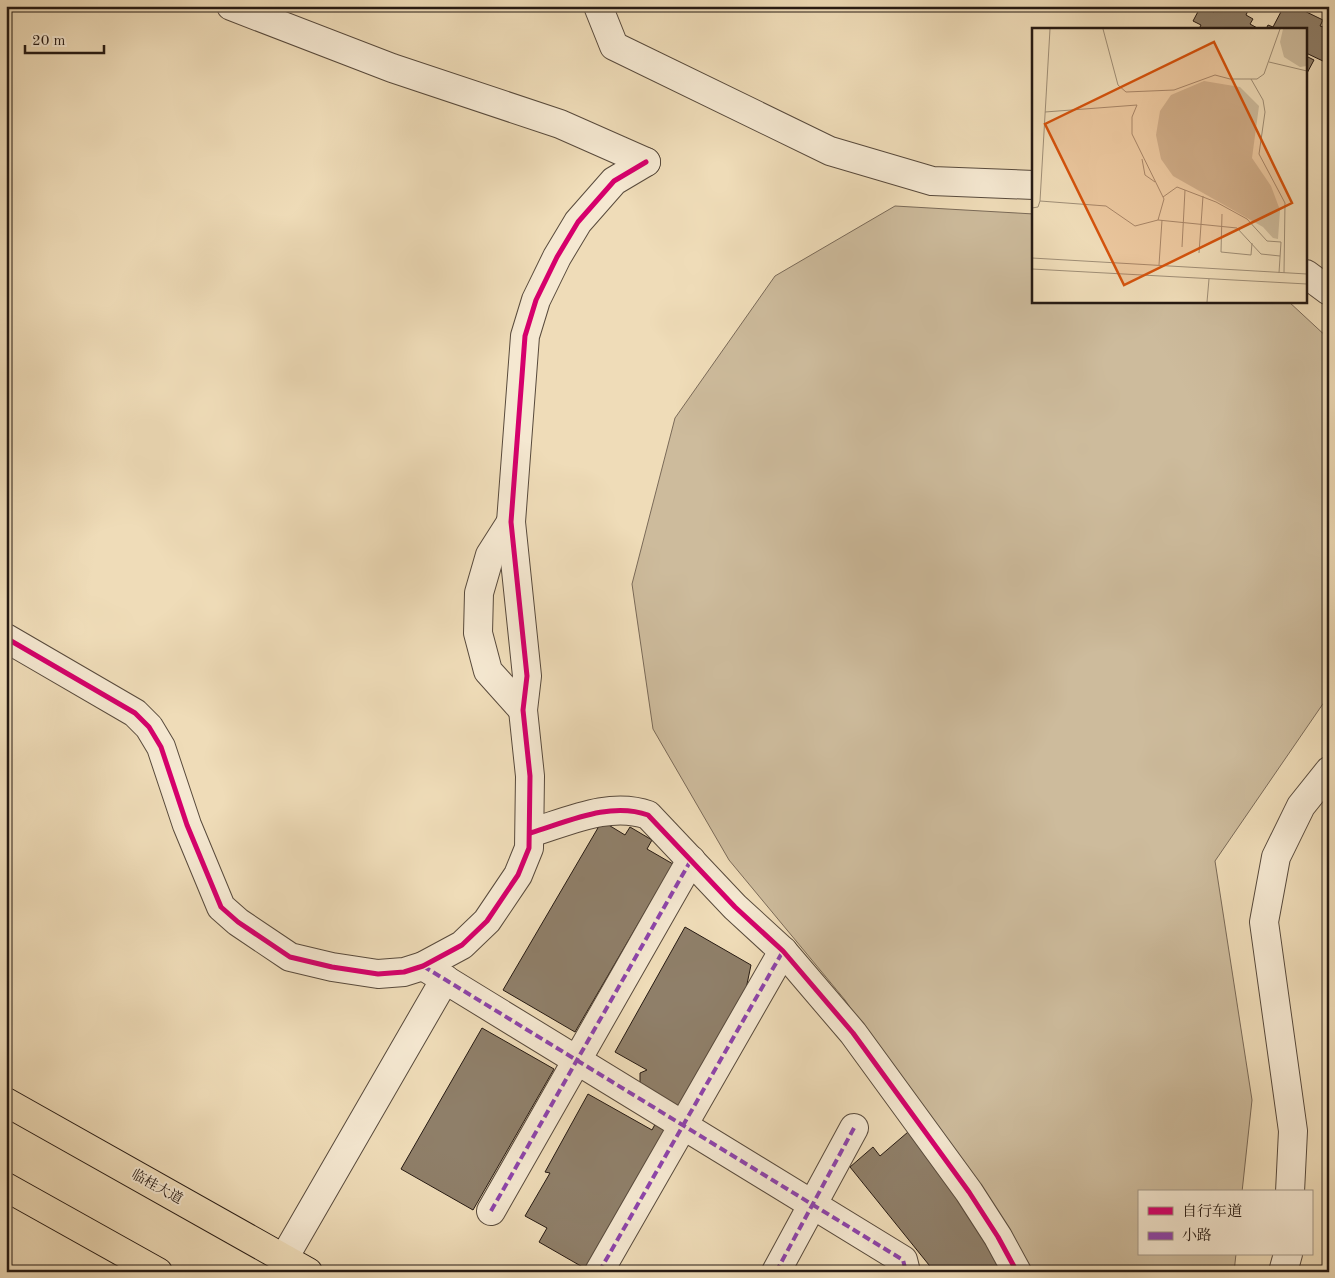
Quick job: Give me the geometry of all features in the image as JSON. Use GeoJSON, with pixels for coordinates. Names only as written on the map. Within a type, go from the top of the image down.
{"type":"FeatureCollection","features":[{"type":"Feature","properties":{"kind":"main road","name":"临桂大道"},"geometry":{"type":"LineString","coordinates":[[6,1102],[308,1272]]}},
{"type":"Feature","properties":{"kind":"main road"},"geometry":{"type":"LineString","coordinates":[[6,1187],[158,1272]]}},
{"type":"Feature","properties":{"kind":"street"},"geometry":{"type":"LineString","coordinates":[[231,6],[392,68],[489,102],[560,124],[646,162],[614,181],[578,222],[557,257],[536,300],[525,336],[511,522],[527,676],[523,710],[530,776],[529,848],[518,875],[487,921],[434,973],[284,1258]]}},
{"type":"Feature","properties":{"kind":"street"},"geometry":{"type":"LineString","coordinates":[[598,6],[614,46],[830,152],[932,181],[1032,185]]}},
{"type":"Feature","properties":{"kind":"street"},"geometry":{"type":"LineString","coordinates":[[1308,275],[1329,291]]}},
{"type":"Feature","properties":{"kind":"street"},"geometry":{"type":"LineString","coordinates":[[511,522],[490,555],[479,593],[478,633],[488,671],[523,710]]}},
{"type":"Feature","properties":{"kind":"street"},"geometry":{"type":"LineString","coordinates":[[6,638],[135,713],[148,726],[161,747],[187,825],[221,907],[238,922],[290,956],[332,967],[378,974],[404,972],[434,973],[903,1260],[906,1272]]}},
{"type":"Feature","properties":{"kind":"street"},"geometry":{"type":"LineString","coordinates":[[1290,1190],[1293,1131],[1264,922],[1276,857],[1301,806],[1329,771]]}},
{"type":"Feature","properties":{"kind":"street"},"geometry":{"type":"LineString","coordinates":[[530,833],[604,811],[629,810],[648,815],[735,907],[783,951],[853,1033],[969,1192],[998,1237],[1017,1272]]}},
{"type":"Feature","properties":{"kind":"street"},"geometry":{"type":"LineString","coordinates":[[491,1212],[691,860]]}},
{"type":"Feature","properties":{"kind":"street"},"geometry":{"type":"LineString","coordinates":[[599,1272],[783,951]]}},
{"type":"Feature","properties":{"kind":"street"},"geometry":{"type":"LineString","coordinates":[[776,1272],[854,1128]]}},
{"type":"Feature","properties":{"kind":"street"},"geometry":{"type":"LineString","coordinates":[[1283,1272],[1287,1256]]}},
{"type":"Feature","properties":{"kind":"shaded area"},"geometry":{"type":"Polygon","coordinates":[[[895,206],[1032,214],[1032,302],[1289,302],[1329,339],[1329,695],[1215,861],[1252,1100],[1242,1190],[1138,1190],[1138,1256],[1236,1256],[1234,1272],[1031,1272],[845,1000],[729,860],[653,729],[632,584],[675,418],[775,276],[895,206]]]}},
{"type":"Feature","properties":{"kind":"building"},"geometry":{"type":"Polygon","coordinates":[[[1201,6],[1214,12],[1215,9],[1210,6],[1250,6],[1246,15],[1253,19],[1250,24],[1257,28],[1200,28],[1201,25],[1193,21],[1201,6]]]}},
{"type":"Feature","properties":{"kind":"building"},"geometry":{"type":"Polygon","coordinates":[[[1284,6],[1294,6],[1323,20],[1320,26],[1329,29],[1329,53],[1325,62],[1308,54],[1308,28],[1266,28],[1268,25],[1273,27],[1284,6]]]}},
{"type":"Feature","properties":{"kind":"building"},"geometry":{"type":"Polygon","coordinates":[[[1308,57],[1314,60],[1308,71],[1308,57]]]}},
{"type":"Feature","properties":{"kind":"building"},"geometry":{"type":"Polygon","coordinates":[[[602,821],[625,835],[630,827],[652,840],[647,849],[673,864],[575,1032],[503,990],[602,821]]]}},
{"type":"Feature","properties":{"kind":"building"},"geometry":{"type":"Polygon","coordinates":[[[685,927],[751,965],[746,989],[586,1269],[539,1242],[547,1228],[525,1216],[550,1173],[545,1172],[588,1094],[652,1130],[668,1100],[640,1083],[640,1073],[647,1070],[615,1052],[685,927]]]}},
{"type":"Feature","properties":{"kind":"building"},"geometry":{"type":"Polygon","coordinates":[[[482,1028],[554,1069],[473,1210],[401,1169],[482,1028]]]}},
{"type":"Feature","properties":{"kind":"building"},"geometry":{"type":"Polygon","coordinates":[[[908,1132],[968,1207],[994,1249],[1000,1272],[931,1272],[929,1265],[850,1167],[873,1147],[880,1156],[908,1132]]]}},
{"type":"Feature","properties":{"kind":"marked path"},"geometry":{"type":"LineString","coordinates":[[491,1211],[691,860]]}},
{"type":"Feature","properties":{"kind":"marked path"},"geometry":{"type":"LineString","coordinates":[[599,1272],[783,951]]}},
{"type":"Feature","properties":{"kind":"marked path"},"geometry":{"type":"LineString","coordinates":[[423,966],[903,1260],[906,1272]]}},
{"type":"Feature","properties":{"kind":"marked path"},"geometry":{"type":"LineString","coordinates":[[776,1272],[854,1128]]}},
{"type":"Feature","properties":{"kind":"cycle path"},"geometry":{"type":"LineString","coordinates":[[6,638],[135,713],[149,727],[161,747],[187,825],[221,907],[238,922],[290,957],[332,967],[378,974],[404,972],[423,966],[462,945],[487,921],[518,875],[529,848],[530,776],[523,710],[527,676],[511,522],[525,336],[536,300],[557,257],[578,222],[614,181],[646,162]]}},
{"type":"Feature","properties":{"kind":"cycle path"},"geometry":{"type":"LineString","coordinates":[[530,833],[604,812],[634,811],[648,815],[735,907],[783,951],[853,1033],[969,1192],[998,1237],[1017,1272]]}}]}
